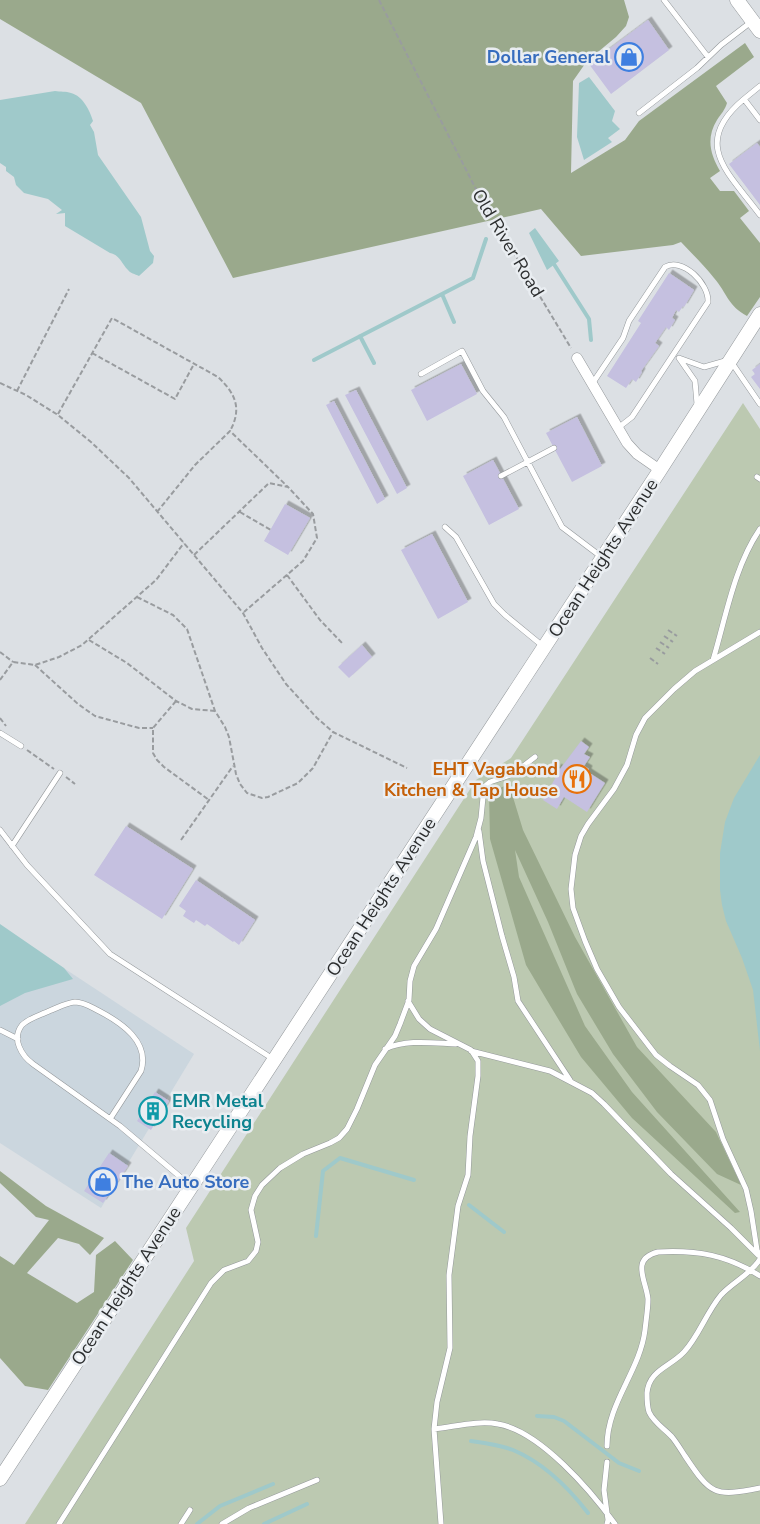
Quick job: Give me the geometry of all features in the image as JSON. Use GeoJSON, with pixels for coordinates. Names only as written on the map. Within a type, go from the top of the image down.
{"type":"FeatureCollection","features":[{"type":"Feature","properties":{"kind":"main road"},"geometry":{"type":"LineString","coordinates":[[737,0],[756,26]]}},
{"type":"Feature","properties":{"kind":"main road","name":"Ocean Heights Avenue"},"geometry":{"type":"LineString","coordinates":[[0,1478],[603,558],[760,314]]}},
{"type":"Feature","properties":{"kind":"street"},"geometry":{"type":"LineString","coordinates":[[577,358],[627,443],[637,454],[660,470]]}},
{"type":"Feature","properties":{"kind":"lane"},"geometry":{"type":"LineString","coordinates":[[664,0],[708,57]]}},
{"type":"Feature","properties":{"kind":"lane"},"geometry":{"type":"LineString","coordinates":[[639,113],[697,68],[708,57],[756,26]]}},
{"type":"Feature","properties":{"kind":"lane"},"geometry":{"type":"LineString","coordinates":[[760,86],[734,107],[719,129],[716,146],[717,154],[723,166],[760,215]]}},
{"type":"Feature","properties":{"kind":"lane"},"geometry":{"type":"LineString","coordinates":[[744,99],[760,120]]}},
{"type":"Feature","properties":{"kind":"lane"},"geometry":{"type":"LineString","coordinates":[[592,384],[623,338],[632,316],[665,267],[670,264],[677,264],[698,278],[706,290],[708,302],[632,417],[618,428]]}},
{"type":"Feature","properties":{"kind":"lane"},"geometry":{"type":"LineString","coordinates":[[421,374],[462,352],[483,391],[504,417],[562,527],[603,558]]}},
{"type":"Feature","properties":{"kind":"lane"},"geometry":{"type":"LineString","coordinates":[[672,354],[704,368],[730,360],[760,404]]}},
{"type":"Feature","properties":{"kind":"lane"},"geometry":{"type":"LineString","coordinates":[[679,358],[695,380],[698,412]]}},
{"type":"Feature","properties":{"kind":"lane"},"geometry":{"type":"LineString","coordinates":[[501,476],[554,448]]}},
{"type":"Feature","properties":{"kind":"lane"},"geometry":{"type":"LineString","coordinates":[[445,527],[456,537],[497,608],[544,648]]}},
{"type":"Feature","properties":{"kind":"lane"},"geometry":{"type":"LineString","coordinates":[[712,661],[747,550],[760,529]]}},
{"type":"Feature","properties":{"kind":"lane"},"geometry":{"type":"LineString","coordinates":[[760,632],[695,671],[649,713],[636,735],[627,765],[614,789],[581,836],[573,868],[571,896],[584,941],[597,969],[619,1007],[656,1055],[698,1085],[710,1100],[723,1139],[746,1190],[752,1210],[760,1257]]}},
{"type":"Feature","properties":{"kind":"lane"},"geometry":{"type":"LineString","coordinates":[[0,733],[22,746]]}},
{"type":"Feature","properties":{"kind":"lane"},"geometry":{"type":"LineString","coordinates":[[535,757],[513,774],[490,782],[484,787],[479,828],[483,861],[514,977],[518,1001],[571,1081]]}},
{"type":"Feature","properties":{"kind":"lane"},"geometry":{"type":"LineString","coordinates":[[12,846],[60,773]]}},
{"type":"Feature","properties":{"kind":"lane"},"geometry":{"type":"LineString","coordinates":[[59,1524],[211,1283],[224,1270],[248,1260],[256,1251],[258,1242],[251,1210],[257,1191],[280,1168],[303,1154],[330,1143],[342,1134],[357,1109],[375,1065],[395,1036],[408,1001],[414,966],[436,929],[479,828]]}},
{"type":"Feature","properties":{"kind":"lane"},"geometry":{"type":"LineString","coordinates":[[0,830],[27,865],[110,954],[274,1061]]}},
{"type":"Feature","properties":{"kind":"lane"},"geometry":{"type":"LineString","coordinates":[[408,1001],[416,1015],[436,1033],[471,1050],[550,1071],[571,1081],[599,1099],[671,1174],[760,1257]]}},
{"type":"Feature","properties":{"kind":"lane"},"geometry":{"type":"LineString","coordinates":[[110,1119],[143,1065],[139,1044],[128,1029],[87,1004],[73,1002],[27,1021],[20,1030],[18,1039],[18,1045],[25,1058],[110,1119],[192,1187]]}},
{"type":"Feature","properties":{"kind":"lane"},"geometry":{"type":"LineString","coordinates":[[0,1030],[18,1039]]}},
{"type":"Feature","properties":{"kind":"lane"},"geometry":{"type":"LineString","coordinates":[[385,1049],[410,1042],[459,1044]]}},
{"type":"Feature","properties":{"kind":"lane"},"geometry":{"type":"LineString","coordinates":[[441,1524],[434,1429],[437,1402],[450,1348],[449,1275],[458,1206],[468,1175],[470,1136],[478,1076],[478,1061],[471,1050]]}},
{"type":"Feature","properties":{"kind":"lane"},"geometry":{"type":"LineString","coordinates":[[607,1446],[610,1424],[616,1403],[637,1360],[645,1334],[648,1298],[641,1269],[645,1258],[652,1253],[658,1252],[700,1254],[725,1258],[760,1276]]}},
{"type":"Feature","properties":{"kind":"lane"},"geometry":{"type":"LineString","coordinates":[[760,1257],[750,1270],[730,1285],[720,1297],[705,1316],[692,1343],[683,1354],[662,1368],[652,1378],[648,1387],[647,1400],[653,1418],[674,1440],[707,1485],[726,1494],[760,1488]]}},
{"type":"Feature","properties":{"kind":"lane"},"geometry":{"type":"LineString","coordinates":[[434,1429],[483,1423],[496,1423],[509,1427],[536,1442],[559,1460],[576,1476],[615,1524]]}},
{"type":"Feature","properties":{"kind":"lane"},"geometry":{"type":"LineString","coordinates":[[607,1462],[604,1490],[607,1524]]}},
{"type":"Feature","properties":{"kind":"lane"},"geometry":{"type":"LineString","coordinates":[[222,1524],[250,1508],[317,1480]]}},
{"type":"Feature","properties":{"kind":"lane"},"geometry":{"type":"LineString","coordinates":[[181,1524],[190,1510]]}},
{"type":"Feature","properties":{"kind":"path","name":"Old River Road"},"geometry":{"type":"LineString","coordinates":[[379,0],[479,195],[577,358]]}},
{"type":"Feature","properties":{"kind":"path"},"geometry":{"type":"LineString","coordinates":[[17,391],[70,289]]}},
{"type":"Feature","properties":{"kind":"path"},"geometry":{"type":"LineString","coordinates":[[58,415],[112,318],[218,377],[230,390],[236,406],[236,420],[230,431],[195,465],[157,512]]}},
{"type":"Feature","properties":{"kind":"path"},"geometry":{"type":"LineString","coordinates":[[92,354],[175,399],[194,364]]}},
{"type":"Feature","properties":{"kind":"path"},"geometry":{"type":"LineString","coordinates":[[0,383],[58,415],[91,442],[129,478],[243,613],[262,648],[286,684],[317,718],[333,732],[406,768]]}},
{"type":"Feature","properties":{"kind":"path"},"geometry":{"type":"LineString","coordinates":[[230,431],[313,514],[318,538],[303,560],[243,613]]}},
{"type":"Feature","properties":{"kind":"path"},"geometry":{"type":"LineString","coordinates":[[194,555],[269,483],[288,487]]}},
{"type":"Feature","properties":{"kind":"path"},"geometry":{"type":"LineString","coordinates":[[239,511],[270,530]]}},
{"type":"Feature","properties":{"kind":"path"},"geometry":{"type":"LineString","coordinates":[[0,652],[13,662],[36,665],[73,651],[156,580],[184,543]]}},
{"type":"Feature","properties":{"kind":"path"},"geometry":{"type":"LineString","coordinates":[[287,575],[315,615],[342,643]]}},
{"type":"Feature","properties":{"kind":"path"},"geometry":{"type":"LineString","coordinates":[[137,597],[173,614],[187,629],[215,711],[229,737],[233,765],[240,784],[247,793],[262,798],[268,797],[298,784],[313,768],[333,732]]}},
{"type":"Feature","properties":{"kind":"path"},"geometry":{"type":"LineString","coordinates":[[668,630],[677,636]]}},
{"type":"Feature","properties":{"kind":"path"},"geometry":{"type":"LineString","coordinates":[[664,636],[673,642]]}},
{"type":"Feature","properties":{"kind":"path"},"geometry":{"type":"LineString","coordinates":[[88,639],[126,663],[176,701],[192,709],[215,711]]}},
{"type":"Feature","properties":{"kind":"path"},"geometry":{"type":"LineString","coordinates":[[660,642],[669,648]]}},
{"type":"Feature","properties":{"kind":"path"},"geometry":{"type":"LineString","coordinates":[[656,648],[665,654]]}},
{"type":"Feature","properties":{"kind":"path"},"geometry":{"type":"LineString","coordinates":[[650,658],[658,664]]}},
{"type":"Feature","properties":{"kind":"path"},"geometry":{"type":"LineString","coordinates":[[0,680],[13,662]]}},
{"type":"Feature","properties":{"kind":"path"},"geometry":{"type":"LineString","coordinates":[[36,665],[78,704],[95,716],[139,728],[153,728]]}},
{"type":"Feature","properties":{"kind":"path"},"geometry":{"type":"LineString","coordinates":[[176,701],[153,728],[152,747],[157,760],[209,800]]}},
{"type":"Feature","properties":{"kind":"path"},"geometry":{"type":"LineString","coordinates":[[0,718],[22,746],[75,784]]}},
{"type":"Feature","properties":{"kind":"path"},"geometry":{"type":"LineString","coordinates":[[181,840],[233,765]]}},
{"type":"Feature","properties":{"kind":"shaded area"},"geometry":{"type":"Polygon","coordinates":[[[0,926],[194,1054],[101,1208],[0,1143],[0,926]]]}},
{"type":"Feature","properties":{"kind":"green space"},"geometry":{"type":"Polygon","coordinates":[[[0,0],[624,0],[629,17],[626,26],[616,37],[587,61],[573,81],[571,173],[625,140],[639,121],[745,43],[754,57],[716,86],[727,103],[711,133],[712,152],[720,171],[710,178],[720,191],[734,191],[749,211],[740,218],[760,243],[760,297],[747,316],[741,312],[732,304],[710,273],[681,242],[673,245],[581,256],[541,209],[233,278],[141,103],[0,19],[0,0]]]}},
{"type":"Feature","properties":{"kind":"green space"},"geometry":{"type":"Polygon","coordinates":[[[743,403],[760,429],[760,1524],[25,1524],[194,1261],[186,1228],[476,780],[511,758],[743,403]]]}},
{"type":"Feature","properties":{"kind":"green space"},"geometry":{"type":"Polygon","coordinates":[[[509,784],[523,830],[575,937],[637,1047],[716,1132],[741,1185],[717,1174],[657,1112],[613,1054],[577,994],[548,922],[515,850],[519,877],[585,1026],[632,1092],[740,1212],[735,1213],[632,1118],[581,1057],[526,965],[490,839],[489,793],[509,784]]]}},
{"type":"Feature","properties":{"kind":"green space"},"geometry":{"type":"Polygon","coordinates":[[[0,1171],[46,1206],[104,1238],[90,1255],[79,1244],[58,1238],[27,1273],[77,1303],[94,1292],[96,1255],[115,1241],[133,1260],[48,1390],[25,1386],[0,1358],[0,1256],[14,1265],[49,1220],[36,1217],[0,1183],[0,1171]]]}},
{"type":"Feature","properties":{"kind":"water"},"geometry":{"type":"Polygon","coordinates":[[[589,77],[615,111],[612,121],[620,129],[608,138],[612,142],[584,160],[577,137],[579,83],[589,77]]]}},
{"type":"Feature","properties":{"kind":"water"},"geometry":{"type":"Polygon","coordinates":[[[55,91],[75,95],[85,104],[93,121],[90,125],[94,132],[98,155],[141,217],[150,251],[154,256],[153,263],[139,276],[131,273],[116,256],[65,226],[65,213],[56,214],[62,210],[48,199],[24,193],[16,185],[14,177],[6,171],[6,167],[0,163],[0,100],[55,91]]]}},
{"type":"Feature","properties":{"kind":"water"},"geometry":{"type":"Polygon","coordinates":[[[535,228],[559,261],[547,270],[529,233],[535,228]]]}},
{"type":"Feature","properties":{"kind":"water"},"geometry":{"type":"Polygon","coordinates":[[[760,755],[760,1051],[753,990],[726,921],[722,905],[720,853],[725,822],[734,798],[760,755]]]}},
{"type":"Feature","properties":{"kind":"water"},"geometry":{"type":"Polygon","coordinates":[[[0,924],[64,968],[73,979],[25,993],[0,1006],[0,924]]]}},
{"type":"Feature","properties":{"kind":"building","name":"Dollar General"},"geometry":{"type":"Polygon","coordinates":[[[648,20],[669,50],[611,94],[589,64],[648,20]]]}},
{"type":"Feature","properties":{"kind":"building"},"geometry":{"type":"Polygon","coordinates":[[[757,143],[760,147],[760,205],[729,164],[757,143]]]}},
{"type":"Feature","properties":{"kind":"building"},"geometry":{"type":"Polygon","coordinates":[[[669,273],[694,290],[684,307],[679,312],[676,310],[672,318],[675,320],[669,330],[666,327],[655,343],[659,346],[641,371],[636,382],[632,379],[626,388],[607,376],[641,323],[638,321],[669,273]]]}},
{"type":"Feature","properties":{"kind":"building"},"geometry":{"type":"Polygon","coordinates":[[[461,364],[477,394],[427,421],[411,390],[461,364]]]}},
{"type":"Feature","properties":{"kind":"building"},"geometry":{"type":"Polygon","coordinates":[[[760,364],[760,389],[751,377],[755,374],[752,370],[760,364]]]}},
{"type":"Feature","properties":{"kind":"building"},"geometry":{"type":"Polygon","coordinates":[[[356,390],[407,488],[397,494],[345,395],[356,390]]]}},
{"type":"Feature","properties":{"kind":"building"},"geometry":{"type":"Polygon","coordinates":[[[334,401],[385,499],[377,504],[326,405],[334,401]]]}},
{"type":"Feature","properties":{"kind":"building"},"geometry":{"type":"Polygon","coordinates":[[[577,417],[602,466],[572,482],[546,433],[577,417]]]}},
{"type":"Feature","properties":{"kind":"building"},"geometry":{"type":"Polygon","coordinates":[[[493,460],[519,509],[489,525],[463,476],[493,460]]]}},
{"type":"Feature","properties":{"kind":"building"},"geometry":{"type":"Polygon","coordinates":[[[285,504],[310,518],[288,555],[264,541],[285,504]]]}},
{"type":"Feature","properties":{"kind":"building"},"geometry":{"type":"Polygon","coordinates":[[[432,534],[468,602],[438,619],[401,550],[432,534]]]}},
{"type":"Feature","properties":{"kind":"building"},"geometry":{"type":"Polygon","coordinates":[[[362,645],[372,657],[349,678],[338,667],[362,645]]]}},
{"type":"Feature","properties":{"kind":"building","name":"EHT Vagabond Kitchen & Tap House"},"geometry":{"type":"Polygon","coordinates":[[[581,741],[589,747],[584,754],[590,757],[584,766],[589,769],[588,772],[605,783],[587,812],[564,797],[557,809],[543,800],[557,775],[555,773],[558,767],[560,769],[581,741]]]}},
{"type":"Feature","properties":{"kind":"building"},"geometry":{"type":"Polygon","coordinates":[[[126,826],[193,869],[162,919],[94,875],[126,826]]]}},
{"type":"Feature","properties":{"kind":"building"},"geometry":{"type":"Polygon","coordinates":[[[196,880],[255,920],[239,945],[207,924],[205,926],[196,920],[194,923],[183,916],[186,911],[179,906],[196,880]]]}},
{"type":"Feature","properties":{"kind":"building","name":"EMR Metal Recycling"},"geometry":{"type":"Polygon","coordinates":[[[155,1092],[169,1101],[151,1130],[137,1121],[155,1092]]]}},
{"type":"Feature","properties":{"kind":"building","name":"The Auto Store"},"geometry":{"type":"Polygon","coordinates":[[[109,1153],[128,1166],[103,1203],[84,1191],[109,1153]]]}},
{"type":"Feature","properties":{"kind":"waterway"},"geometry":{"type":"LineString","coordinates":[[314,360],[473,278],[486,239]]}},
{"type":"Feature","properties":{"kind":"waterway"},"geometry":{"type":"LineString","coordinates":[[552,261],[589,319],[591,340]]}},
{"type":"Feature","properties":{"kind":"waterway"},"geometry":{"type":"LineString","coordinates":[[442,294],[454,322]]}},
{"type":"Feature","properties":{"kind":"waterway"},"geometry":{"type":"LineString","coordinates":[[360,336],[374,363]]}},
{"type":"Feature","properties":{"kind":"waterway"},"geometry":{"type":"LineString","coordinates":[[316,1236],[323,1171],[340,1158],[414,1180]]}},
{"type":"Feature","properties":{"kind":"waterway"},"geometry":{"type":"LineString","coordinates":[[469,1205],[504,1232]]}},
{"type":"Feature","properties":{"kind":"waterway"},"geometry":{"type":"LineString","coordinates":[[537,1416],[554,1417],[564,1421],[619,1463],[639,1471]]}},
{"type":"Feature","properties":{"kind":"waterway"},"geometry":{"type":"LineString","coordinates":[[471,1441],[508,1448],[524,1455],[564,1485],[588,1513]]}},
{"type":"Feature","properties":{"kind":"waterway"},"geometry":{"type":"LineString","coordinates":[[197,1524],[220,1506],[273,1484]]}},
{"type":"Feature","properties":{"kind":"waterway"},"geometry":{"type":"LineString","coordinates":[[264,1524],[307,1504]]}},
{"type":"Feature","properties":{"kind":"place","name":"Dollar General"},"geometry":{"type":"Point","coordinates":[629,57]}},
{"type":"Feature","properties":{"kind":"place","name":"EHT Vagabond Kitchen & Tap House"},"geometry":{"type":"Point","coordinates":[577,779]}},
{"type":"Feature","properties":{"kind":"place","name":"EMR Metal Recycling"},"geometry":{"type":"Point","coordinates":[153,1111]}},
{"type":"Feature","properties":{"kind":"place","name":"The Auto Store"},"geometry":{"type":"Point","coordinates":[103,1182]}}]}
